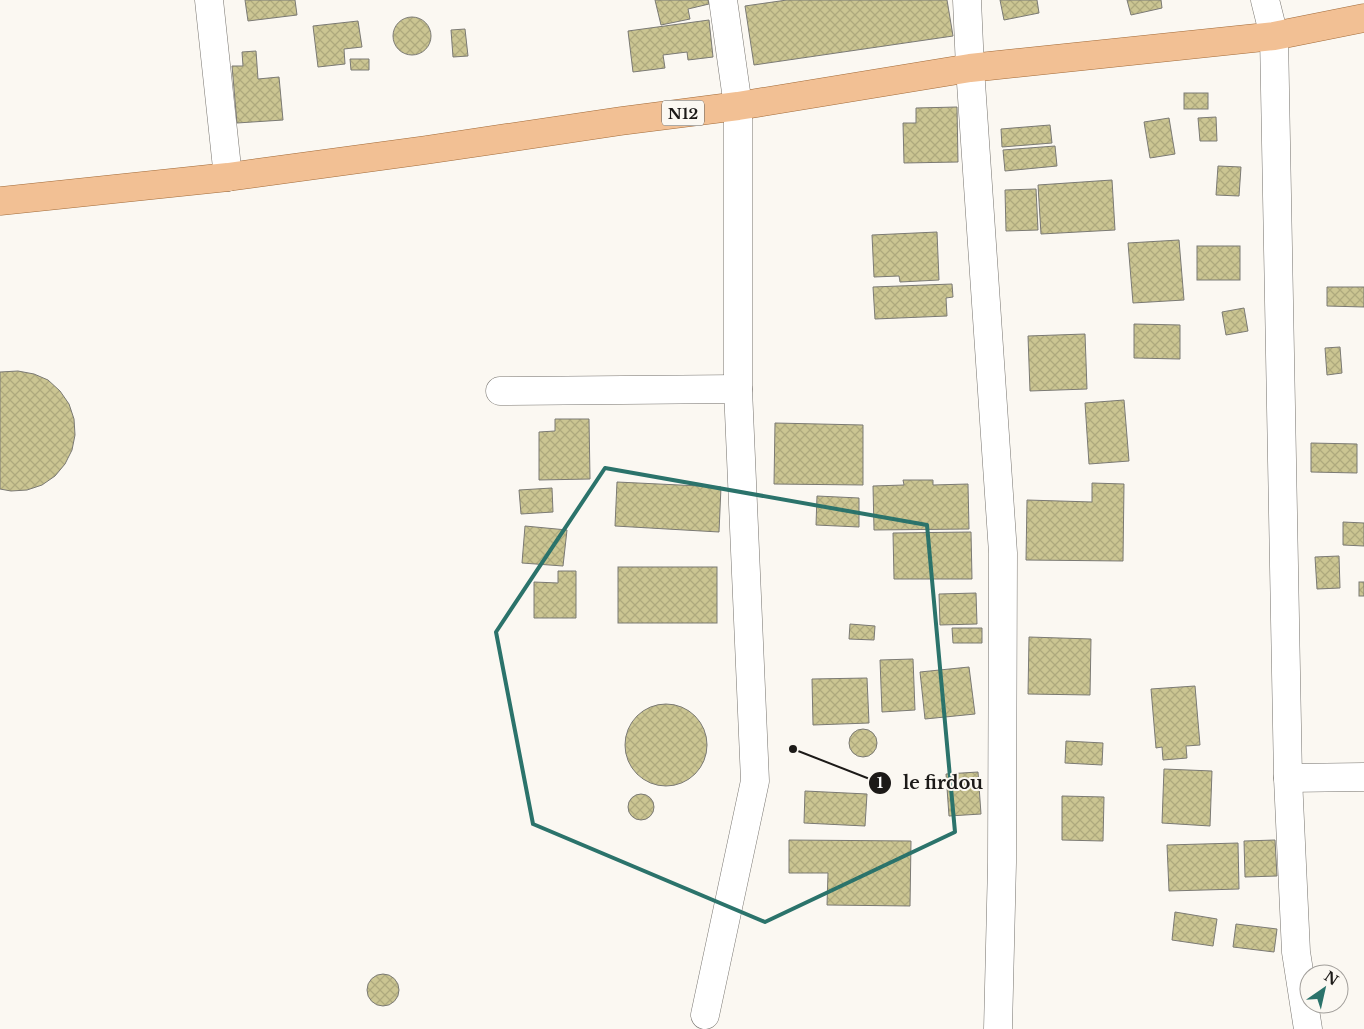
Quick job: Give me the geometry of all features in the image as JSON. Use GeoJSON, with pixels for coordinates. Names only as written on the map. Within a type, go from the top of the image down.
{"type":"FeatureCollection","features":[{"type":"Feature","properties":{"kind":"main road","name":"N12"},"geometry":{"type":"LineString","coordinates":[[0,201],[228,177],[738,106],[970,68],[1274,36],[1364,18]]}},
{"type":"Feature","properties":{"kind":"street"},"geometry":{"type":"LineString","coordinates":[[209,0],[228,177]]}},
{"type":"Feature","properties":{"kind":"street"},"geometry":{"type":"LineString","coordinates":[[705,1015],[754,781],[738,389],[738,106],[723,0]]}},
{"type":"Feature","properties":{"kind":"street"},"geometry":{"type":"LineString","coordinates":[[967,0],[1003,553],[1002,863],[998,1029]]}},
{"type":"Feature","properties":{"kind":"street"},"geometry":{"type":"LineString","coordinates":[[1265,0],[1274,36],[1288,778],[1296,952],[1308,1029]]}},
{"type":"Feature","properties":{"kind":"street"},"geometry":{"type":"LineString","coordinates":[[500,391],[738,389]]}},
{"type":"Feature","properties":{"kind":"street"},"geometry":{"type":"LineString","coordinates":[[1288,778],[1364,777]]}},
{"type":"Feature","properties":{"kind":"highlighted area"},"geometry":{"type":"Polygon","coordinates":[[[605,468],[927,525],[955,832],[765,922],[533,824],[496,632],[605,468]]]}},
{"type":"Feature","properties":{"kind":"building"},"geometry":{"type":"Polygon","coordinates":[[[245,0],[295,0],[297,15],[248,21],[245,0]]]}},
{"type":"Feature","properties":{"kind":"building"},"geometry":{"type":"Polygon","coordinates":[[[655,0],[708,0],[709,4],[688,9],[690,19],[661,25],[655,0]]]}},
{"type":"Feature","properties":{"kind":"building"},"geometry":{"type":"Polygon","coordinates":[[[787,0],[947,0],[953,36],[754,65],[745,6],[787,0]]]}},
{"type":"Feature","properties":{"kind":"building"},"geometry":{"type":"Polygon","coordinates":[[[1000,0],[1037,0],[1039,13],[1004,20],[1000,0]]]}},
{"type":"Feature","properties":{"kind":"building"},"geometry":{"type":"Polygon","coordinates":[[[1127,0],[1161,0],[1162,8],[1131,15],[1127,0]]]}},
{"type":"Feature","properties":{"kind":"building"},"geometry":{"type":"Polygon","coordinates":[[[412,17],[425,23],[431,36],[425,49],[412,55],[399,49],[393,36],[399,23],[412,17]]]}},
{"type":"Feature","properties":{"kind":"building"},"geometry":{"type":"Polygon","coordinates":[[[709,20],[713,57],[688,60],[687,52],[663,55],[665,68],[633,72],[628,31],[709,20]]]}},
{"type":"Feature","properties":{"kind":"building"},"geometry":{"type":"Polygon","coordinates":[[[358,21],[362,47],[344,49],[345,64],[318,67],[313,26],[358,21]]]}},
{"type":"Feature","properties":{"kind":"building"},"geometry":{"type":"Polygon","coordinates":[[[465,29],[468,56],[453,57],[451,30],[465,29]]]}},
{"type":"Feature","properties":{"kind":"building"},"geometry":{"type":"Polygon","coordinates":[[[256,51],[258,79],[279,77],[283,120],[237,123],[232,66],[243,66],[242,52],[256,51]]]}},
{"type":"Feature","properties":{"kind":"building"},"geometry":{"type":"Polygon","coordinates":[[[350,59],[369,59],[369,70],[351,70],[350,59]]]}},
{"type":"Feature","properties":{"kind":"building"},"geometry":{"type":"Polygon","coordinates":[[[1184,93],[1208,93],[1208,109],[1184,109],[1184,93]]]}},
{"type":"Feature","properties":{"kind":"building"},"geometry":{"type":"Polygon","coordinates":[[[957,107],[958,162],[904,163],[903,123],[916,123],[916,108],[957,107]]]}},
{"type":"Feature","properties":{"kind":"building"},"geometry":{"type":"Polygon","coordinates":[[[1216,117],[1217,141],[1200,141],[1198,118],[1216,117]]]}},
{"type":"Feature","properties":{"kind":"building"},"geometry":{"type":"Polygon","coordinates":[[[1169,118],[1175,154],[1150,158],[1144,122],[1169,118]]]}},
{"type":"Feature","properties":{"kind":"building"},"geometry":{"type":"Polygon","coordinates":[[[1050,125],[1052,143],[1002,147],[1001,129],[1050,125]]]}},
{"type":"Feature","properties":{"kind":"building"},"geometry":{"type":"Polygon","coordinates":[[[1055,146],[1057,166],[1005,171],[1003,150],[1055,146]]]}},
{"type":"Feature","properties":{"kind":"building"},"geometry":{"type":"Polygon","coordinates":[[[1218,166],[1241,167],[1239,196],[1216,195],[1218,166]]]}},
{"type":"Feature","properties":{"kind":"building"},"geometry":{"type":"Polygon","coordinates":[[[1112,180],[1115,230],[1041,234],[1038,185],[1112,180]]]}},
{"type":"Feature","properties":{"kind":"building"},"geometry":{"type":"Polygon","coordinates":[[[1036,189],[1038,230],[1006,231],[1005,190],[1036,189]]]}},
{"type":"Feature","properties":{"kind":"building"},"geometry":{"type":"Polygon","coordinates":[[[937,232],[939,280],[900,282],[899,276],[874,277],[872,235],[937,232]]]}},
{"type":"Feature","properties":{"kind":"building"},"geometry":{"type":"Polygon","coordinates":[[[1179,240],[1184,300],[1133,303],[1128,243],[1179,240]]]}},
{"type":"Feature","properties":{"kind":"building"},"geometry":{"type":"Polygon","coordinates":[[[1197,246],[1240,246],[1240,280],[1197,280],[1197,246]]]}},
{"type":"Feature","properties":{"kind":"building"},"geometry":{"type":"Polygon","coordinates":[[[952,284],[953,297],[946,298],[947,316],[875,319],[873,287],[952,284]]]}},
{"type":"Feature","properties":{"kind":"building"},"geometry":{"type":"Polygon","coordinates":[[[1327,287],[1364,287],[1364,307],[1327,306],[1327,287]]]}},
{"type":"Feature","properties":{"kind":"building"},"geometry":{"type":"Polygon","coordinates":[[[1244,308],[1248,331],[1226,335],[1222,312],[1244,308]]]}},
{"type":"Feature","properties":{"kind":"building"},"geometry":{"type":"Polygon","coordinates":[[[1134,324],[1180,325],[1180,359],[1134,358],[1134,324]]]}},
{"type":"Feature","properties":{"kind":"building"},"geometry":{"type":"Polygon","coordinates":[[[1085,334],[1087,389],[1030,391],[1028,336],[1085,334]]]}},
{"type":"Feature","properties":{"kind":"building"},"geometry":{"type":"Polygon","coordinates":[[[1340,347],[1342,373],[1327,375],[1325,348],[1340,347]]]}},
{"type":"Feature","properties":{"kind":"building"},"geometry":{"type":"Polygon","coordinates":[[[18,371],[34,374],[48,380],[60,391],[69,404],[74,419],[75,435],[72,450],[65,464],[55,476],[42,485],[27,490],[11,491],[0,489],[0,372],[18,371]]]}},
{"type":"Feature","properties":{"kind":"building"},"geometry":{"type":"Polygon","coordinates":[[[1124,400],[1129,461],[1089,464],[1085,403],[1124,400]]]}},
{"type":"Feature","properties":{"kind":"building"},"geometry":{"type":"Polygon","coordinates":[[[555,419],[589,419],[590,479],[539,480],[539,432],[555,431],[555,419]]]}},
{"type":"Feature","properties":{"kind":"building"},"geometry":{"type":"Polygon","coordinates":[[[775,423],[863,425],[863,485],[774,484],[775,423]]]}},
{"type":"Feature","properties":{"kind":"building"},"geometry":{"type":"Polygon","coordinates":[[[1311,443],[1357,444],[1357,473],[1311,472],[1311,443]]]}},
{"type":"Feature","properties":{"kind":"building"},"geometry":{"type":"Polygon","coordinates":[[[903,480],[933,480],[933,485],[968,484],[969,529],[874,530],[873,486],[904,485],[903,480]]]}},
{"type":"Feature","properties":{"kind":"building"},"geometry":{"type":"Polygon","coordinates":[[[617,482],[721,487],[719,532],[615,526],[617,482]]]}},
{"type":"Feature","properties":{"kind":"building"},"geometry":{"type":"Polygon","coordinates":[[[1092,483],[1124,484],[1123,561],[1026,560],[1027,500],[1092,502],[1092,483]]]}},
{"type":"Feature","properties":{"kind":"building"},"geometry":{"type":"Polygon","coordinates":[[[552,488],[553,512],[521,514],[519,490],[552,488]]]}},
{"type":"Feature","properties":{"kind":"building"},"geometry":{"type":"Polygon","coordinates":[[[817,496],[859,498],[859,527],[816,525],[817,496]]]}},
{"type":"Feature","properties":{"kind":"building"},"geometry":{"type":"Polygon","coordinates":[[[1343,522],[1364,523],[1364,546],[1343,545],[1343,522]]]}},
{"type":"Feature","properties":{"kind":"building"},"geometry":{"type":"Polygon","coordinates":[[[525,526],[567,530],[563,566],[522,563],[525,526]]]}},
{"type":"Feature","properties":{"kind":"building"},"geometry":{"type":"Polygon","coordinates":[[[971,532],[972,579],[894,579],[893,533],[971,532]]]}},
{"type":"Feature","properties":{"kind":"building"},"geometry":{"type":"Polygon","coordinates":[[[1339,556],[1340,588],[1317,589],[1315,557],[1339,556]]]}},
{"type":"Feature","properties":{"kind":"building"},"geometry":{"type":"Polygon","coordinates":[[[618,567],[717,567],[717,623],[618,623],[618,567]]]}},
{"type":"Feature","properties":{"kind":"building"},"geometry":{"type":"Polygon","coordinates":[[[558,571],[576,571],[576,618],[534,618],[534,582],[558,583],[558,571]]]}},
{"type":"Feature","properties":{"kind":"building"},"geometry":{"type":"Polygon","coordinates":[[[1359,582],[1364,582],[1364,596],[1359,596],[1359,582]]]}},
{"type":"Feature","properties":{"kind":"building"},"geometry":{"type":"Polygon","coordinates":[[[976,593],[977,624],[940,625],[939,594],[976,593]]]}},
{"type":"Feature","properties":{"kind":"building"},"geometry":{"type":"Polygon","coordinates":[[[850,624],[875,626],[874,640],[849,639],[850,624]]]}},
{"type":"Feature","properties":{"kind":"building"},"geometry":{"type":"Polygon","coordinates":[[[952,628],[982,628],[982,643],[953,643],[952,628]]]}},
{"type":"Feature","properties":{"kind":"building"},"geometry":{"type":"Polygon","coordinates":[[[1029,637],[1091,639],[1090,695],[1028,694],[1029,637]]]}},
{"type":"Feature","properties":{"kind":"building"},"geometry":{"type":"Polygon","coordinates":[[[913,659],[915,710],[882,712],[880,660],[913,659]]]}},
{"type":"Feature","properties":{"kind":"building"},"geometry":{"type":"Polygon","coordinates":[[[969,667],[975,714],[925,719],[920,672],[969,667]]]}},
{"type":"Feature","properties":{"kind":"building"},"geometry":{"type":"Polygon","coordinates":[[[867,678],[869,723],[813,725],[812,679],[867,678]]]}},
{"type":"Feature","properties":{"kind":"building"},"geometry":{"type":"Polygon","coordinates":[[[1195,686],[1200,745],[1186,746],[1187,758],[1163,760],[1162,747],[1156,748],[1151,689],[1195,686]]]}},
{"type":"Feature","properties":{"kind":"building"},"geometry":{"type":"Polygon","coordinates":[[[666,704],[682,707],[695,716],[704,729],[707,745],[704,761],[695,774],[682,783],[666,786],[650,783],[637,774],[628,761],[625,745],[628,729],[637,716],[650,707],[666,704]]]}},
{"type":"Feature","properties":{"kind":"building"},"geometry":{"type":"Polygon","coordinates":[[[863,729],[873,733],[877,743],[873,753],[863,757],[853,753],[849,743],[853,733],[863,729]]]}},
{"type":"Feature","properties":{"kind":"building"},"geometry":{"type":"Polygon","coordinates":[[[1066,741],[1103,743],[1102,765],[1065,763],[1066,741]]]}},
{"type":"Feature","properties":{"kind":"building"},"geometry":{"type":"Polygon","coordinates":[[[1164,769],[1212,771],[1210,826],[1162,823],[1164,769]]]}},
{"type":"Feature","properties":{"kind":"building"},"geometry":{"type":"Polygon","coordinates":[[[978,772],[981,814],[949,816],[946,774],[978,772]]]}},
{"type":"Feature","properties":{"kind":"building"},"geometry":{"type":"Polygon","coordinates":[[[805,791],[867,794],[865,826],[804,823],[805,791]]]}},
{"type":"Feature","properties":{"kind":"building"},"geometry":{"type":"Polygon","coordinates":[[[641,794],[650,798],[654,807],[650,816],[641,820],[632,816],[628,807],[632,798],[641,794]]]}},
{"type":"Feature","properties":{"kind":"building"},"geometry":{"type":"Polygon","coordinates":[[[1062,796],[1104,797],[1103,841],[1062,840],[1062,796]]]}},
{"type":"Feature","properties":{"kind":"building"},"geometry":{"type":"Polygon","coordinates":[[[789,840],[911,841],[910,906],[827,905],[828,873],[789,873],[789,840]]]}},
{"type":"Feature","properties":{"kind":"building"},"geometry":{"type":"Polygon","coordinates":[[[1275,840],[1277,876],[1245,877],[1244,841],[1275,840]]]}},
{"type":"Feature","properties":{"kind":"building"},"geometry":{"type":"Polygon","coordinates":[[[1238,843],[1239,889],[1169,891],[1167,845],[1238,843]]]}},
{"type":"Feature","properties":{"kind":"building"},"geometry":{"type":"Polygon","coordinates":[[[1175,912],[1217,919],[1213,946],[1172,940],[1175,912]]]}},
{"type":"Feature","properties":{"kind":"building"},"geometry":{"type":"Polygon","coordinates":[[[1236,924],[1277,929],[1274,952],[1233,947],[1236,924]]]}},
{"type":"Feature","properties":{"kind":"building"},"geometry":{"type":"Polygon","coordinates":[[[383,974],[389,975],[394,979],[398,984],[398,996],[394,1001],[389,1005],[383,1006],[377,1005],[372,1001],[368,996],[367,990],[368,984],[372,979],[377,975],[383,974]]]}},
{"type":"Feature","properties":{"kind":"place","name":"le firdou"},"geometry":{"type":"Point","coordinates":[793,749]}}]}
